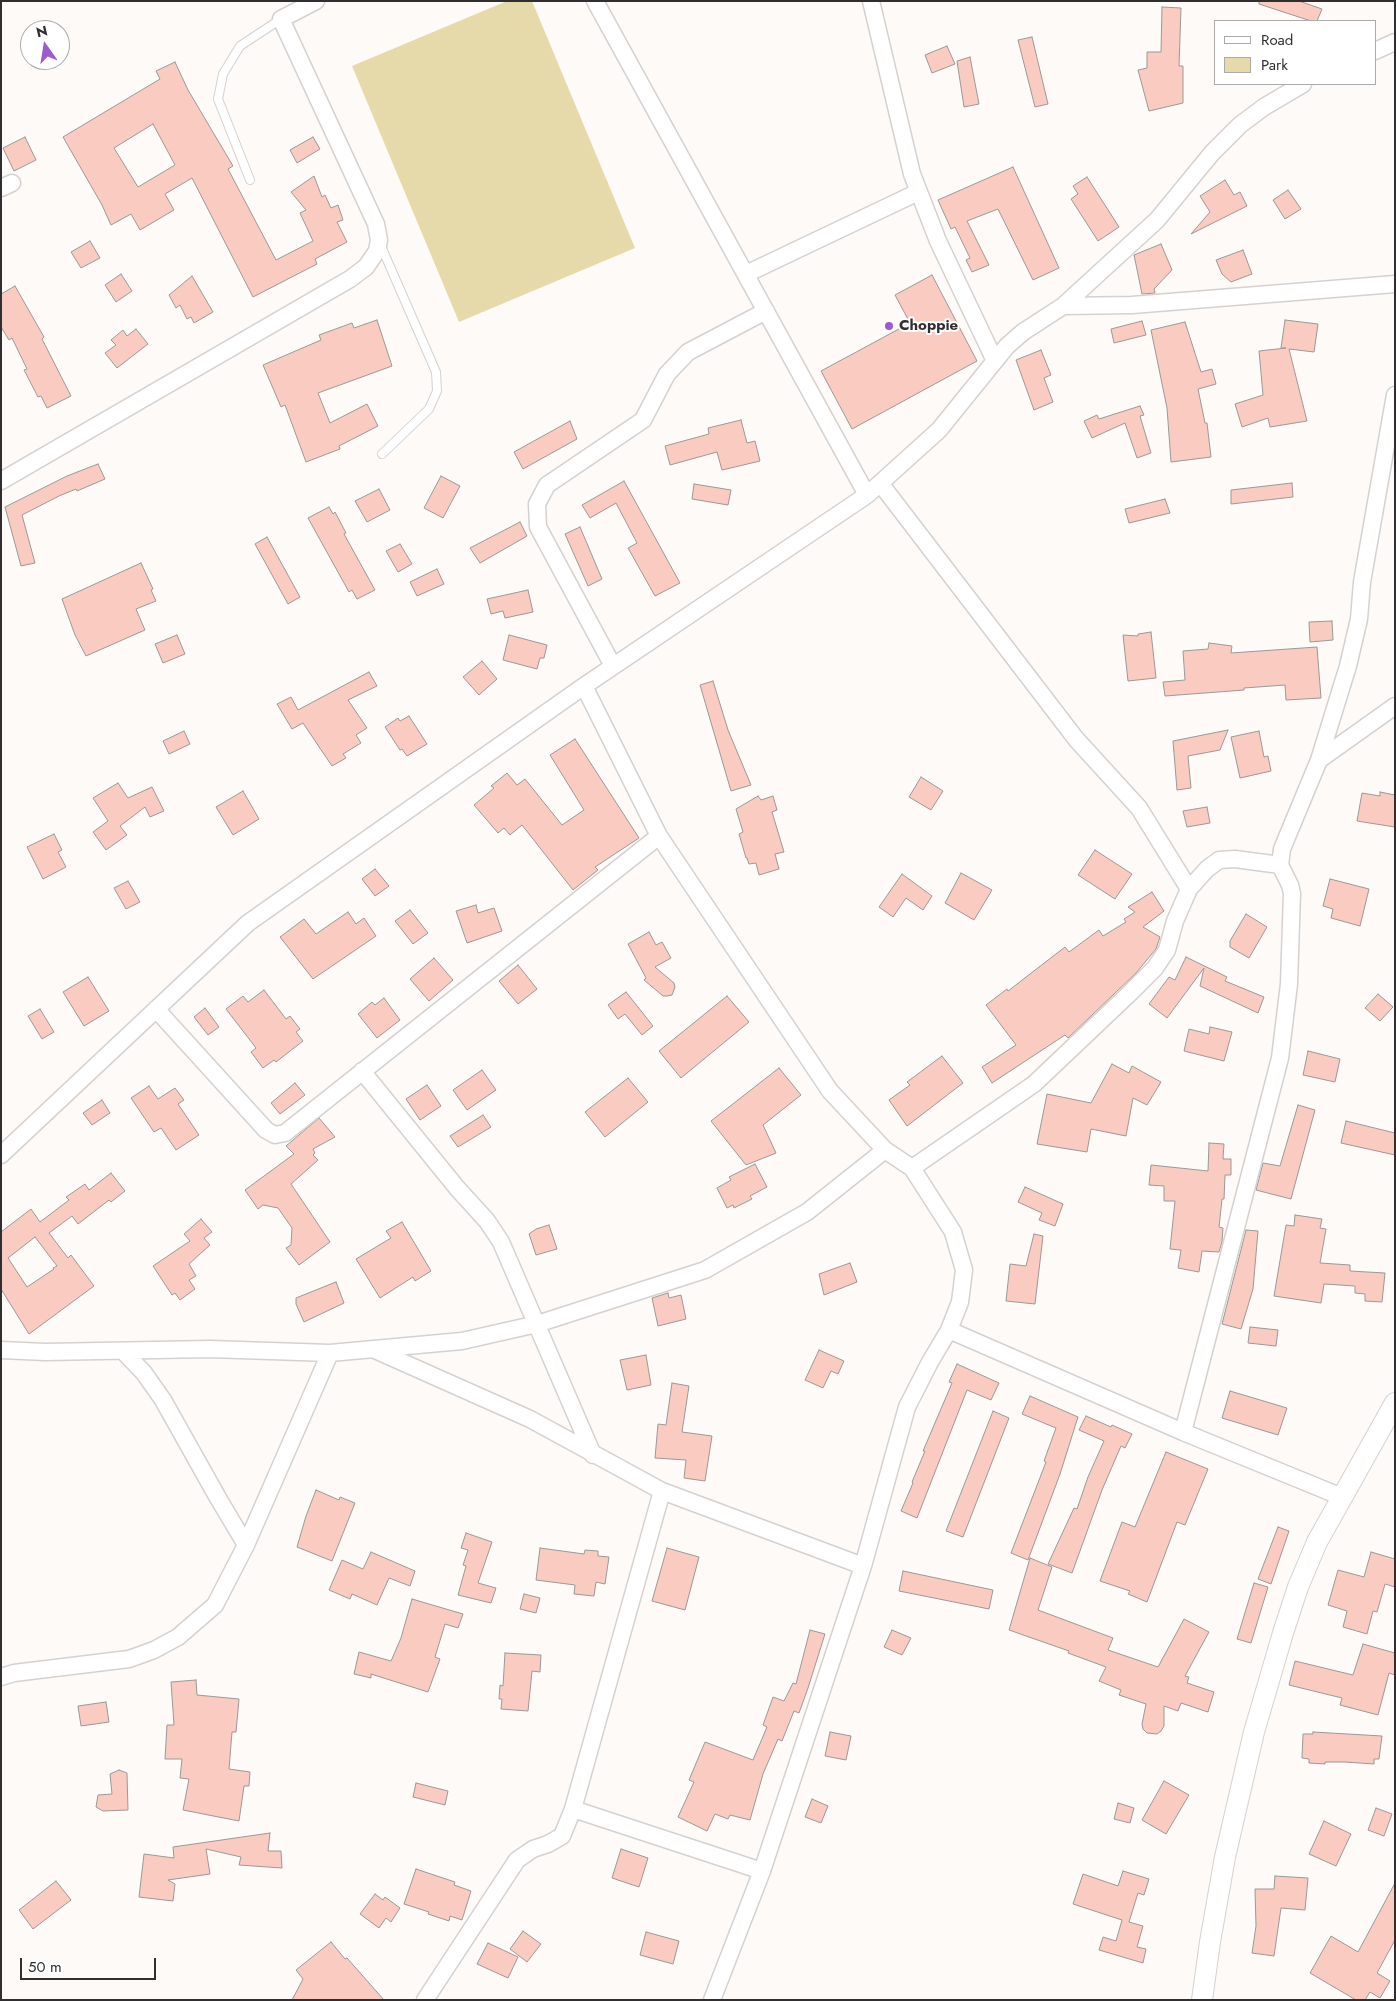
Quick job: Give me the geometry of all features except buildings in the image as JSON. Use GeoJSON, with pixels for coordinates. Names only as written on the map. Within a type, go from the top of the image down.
{"type":"FeatureCollection","features":[{"type":"Feature","properties":{"kind":"street"},"geometry":{"type":"LineString","coordinates":[[1,481],[350,278],[366,267],[377,251],[379,240],[376,224],[281,20],[316,1]]}},
{"type":"Feature","properties":{"kind":"street"},"geometry":{"type":"LineString","coordinates":[[595,1],[867,495]]}},
{"type":"Feature","properties":{"kind":"street"},"geometry":{"type":"LineString","coordinates":[[871,1],[912,174],[938,240],[995,360]]}},
{"type":"Feature","properties":{"kind":"street"},"geometry":{"type":"LineString","coordinates":[[1376,51],[1395,42]]}},
{"type":"Feature","properties":{"kind":"street"},"geometry":{"type":"LineString","coordinates":[[1,1155],[248,923],[584,686],[867,495],[940,430],[1007,346],[1023,332],[1063,306],[1157,220],[1212,153],[1240,125],[1264,107],[1301,85]]}},
{"type":"Feature","properties":{"kind":"street"},"geometry":{"type":"LineString","coordinates":[[746,274],[912,195]]}},
{"type":"Feature","properties":{"kind":"street"},"geometry":{"type":"LineString","coordinates":[[1063,306],[1132,305],[1395,284]]}},
{"type":"Feature","properties":{"kind":"street"},"geometry":{"type":"LineString","coordinates":[[613,666],[538,527],[537,504],[547,485],[643,420],[667,374],[688,352],[766,311]]}},
{"type":"Feature","properties":{"kind":"street"},"geometry":{"type":"LineString","coordinates":[[1183,1432],[1280,1058],[1289,984],[1292,893],[1290,884],[1280,865],[1282,849],[1319,760],[1348,666],[1359,619],[1362,582],[1391,439],[1395,395]]}},
{"type":"Feature","properties":{"kind":"street"},"geometry":{"type":"LineString","coordinates":[[880,483],[1076,739],[1139,808],[1190,889]]}},
{"type":"Feature","properties":{"kind":"street"},"geometry":{"type":"LineString","coordinates":[[584,686],[659,836],[830,1091],[886,1150],[912,1168],[953,1232],[964,1270],[960,1302],[949,1330],[907,1407],[863,1566],[762,1871],[712,2000]]}},
{"type":"Feature","properties":{"kind":"street"},"geometry":{"type":"LineString","coordinates":[[1319,760],[1395,706]]}},
{"type":"Feature","properties":{"kind":"street"},"geometry":{"type":"LineString","coordinates":[[156,1008],[266,1130],[275,1135],[285,1133],[659,836]]}},
{"type":"Feature","properties":{"kind":"street"},"geometry":{"type":"LineString","coordinates":[[912,1168],[1034,1084],[1155,968],[1167,950],[1175,921],[1190,889],[1207,869],[1219,860],[1235,858],[1280,865]]}},
{"type":"Feature","properties":{"kind":"street"},"geometry":{"type":"LineString","coordinates":[[362,1070],[456,1188],[487,1221],[501,1242],[593,1455]]}},
{"type":"Feature","properties":{"kind":"street"},"geometry":{"type":"LineString","coordinates":[[5,1347],[45,1352],[210,1349],[330,1353],[462,1340],[537,1324],[705,1270],[807,1212],[886,1150]]}},
{"type":"Feature","properties":{"kind":"street"},"geometry":{"type":"LineString","coordinates":[[949,1330],[1183,1432],[1342,1497]]}},
{"type":"Feature","properties":{"kind":"street"},"geometry":{"type":"LineString","coordinates":[[371,1348],[530,1419],[662,1491],[863,1566]]}},
{"type":"Feature","properties":{"kind":"street"},"geometry":{"type":"LineString","coordinates":[[123,1351],[144,1373],[163,1400],[246,1545]]}},
{"type":"Feature","properties":{"kind":"street"},"geometry":{"type":"LineString","coordinates":[[1,1677],[14,1673],[129,1659],[154,1650],[178,1637],[215,1606],[246,1545],[330,1353]]}},
{"type":"Feature","properties":{"kind":"street"},"geometry":{"type":"LineString","coordinates":[[1202,2000],[1225,1857],[1254,1732],[1298,1587],[1317,1542],[1395,1403]]}},
{"type":"Feature","properties":{"kind":"street"},"geometry":{"type":"LineString","coordinates":[[425,2000],[518,1860],[533,1849],[548,1844],[562,1836],[573,1808],[662,1491]]}},
{"type":"Feature","properties":{"kind":"street"},"geometry":{"type":"LineString","coordinates":[[573,1808],[762,1871]]}},
{"type":"Feature","properties":{"kind":"lane"},"geometry":{"type":"LineString","coordinates":[[250,180],[218,99],[223,74],[240,46],[281,20]]}},
{"type":"Feature","properties":{"kind":"lane"},"geometry":{"type":"LineString","coordinates":[[379,240],[436,372],[437,391],[429,409],[382,454]]}},
{"type":"Feature","properties":{"kind":"green space"},"geometry":{"type":"Polygon","coordinates":[[[507,1],[532,1],[635,248],[459,322],[352,66],[507,1]]]}},
{"type":"Feature","properties":{"kind":"place","name":"Choppie"},"geometry":{"type":"Point","coordinates":[889,326]}}]}
